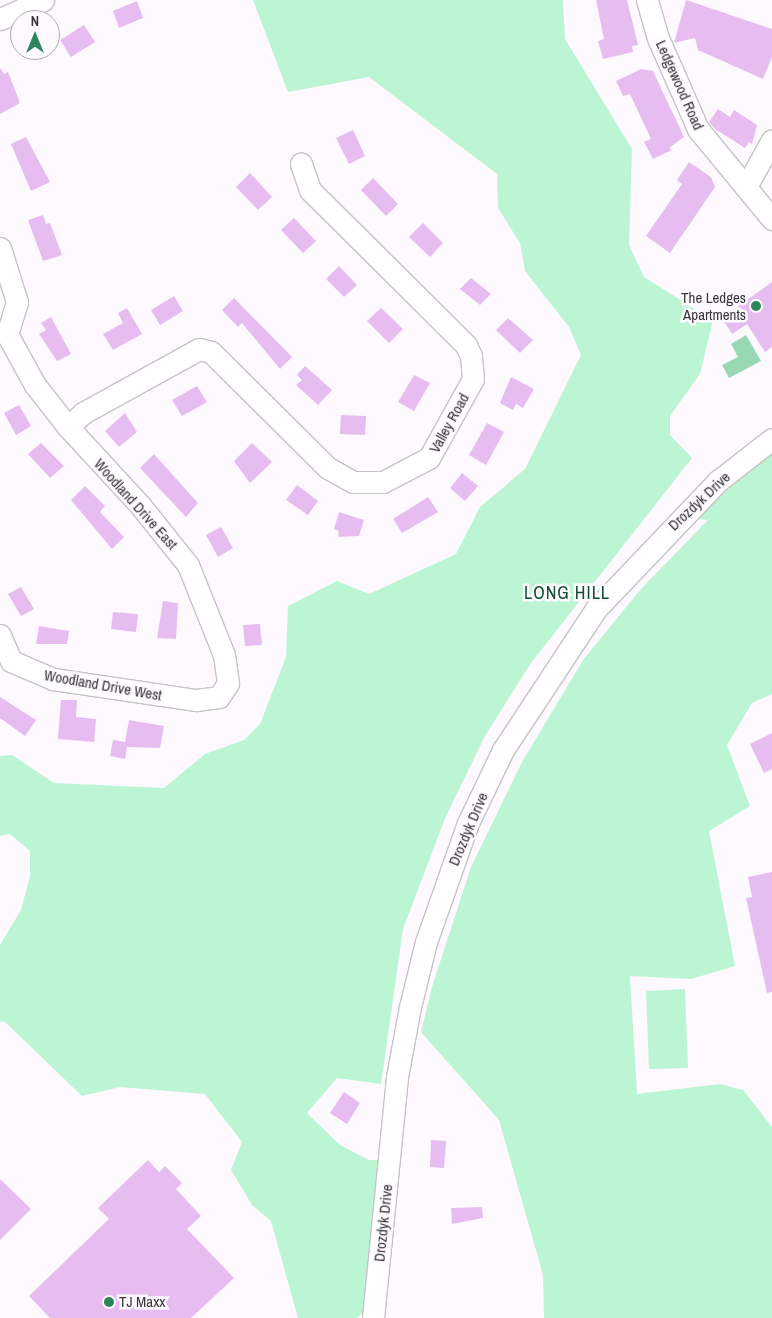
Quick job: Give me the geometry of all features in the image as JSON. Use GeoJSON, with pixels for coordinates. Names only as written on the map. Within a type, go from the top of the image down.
{"type":"FeatureCollection","features":[{"type":"Feature","properties":{"kind":"street"},"geometry":{"type":"LineString","coordinates":[[0,19],[43,0]]}},
{"type":"Feature","properties":{"kind":"street","name":"Ledgewood Road"},"geometry":{"type":"LineString","coordinates":[[647,0],[658,38],[698,129],[747,185],[772,219]]}},
{"type":"Feature","properties":{"kind":"street"},"geometry":{"type":"LineString","coordinates":[[747,185],[772,140]]}},
{"type":"Feature","properties":{"kind":"street","name":"Valley Road"},"geometry":{"type":"LineString","coordinates":[[68,427],[83,413],[199,349],[211,352],[328,468],[353,482],[383,482],[429,458],[473,378],[471,356],[466,345],[310,190],[301,164]]}},
{"type":"Feature","properties":{"kind":"street","name":"Ledgewood Road"},"geometry":{"type":"LineString","coordinates":[[747,185],[772,201]]}},
{"type":"Feature","properties":{"kind":"street"},"geometry":{"type":"LineString","coordinates":[[0,248],[17,302],[4,336]]}},
{"type":"Feature","properties":{"kind":"street","name":"Woodland Drive East"},"geometry":{"type":"LineString","coordinates":[[4,336],[35,385],[68,427],[140,505],[188,565],[224,655],[225,692]]}},
{"type":"Feature","properties":{"kind":"street","name":"Drozdyk Drive"},"geometry":{"type":"LineString","coordinates":[[373,1318],[397,1077],[410,1007],[428,934],[468,822],[503,750],[596,610],[718,481],[772,439]]}},
{"type":"Feature","properties":{"kind":"street","name":"Woodland Drive West"},"geometry":{"type":"LineString","coordinates":[[0,634],[5,663],[53,679],[196,700],[225,692]]}},
{"type":"Feature","properties":{"kind":"shaded area"},"geometry":{"type":"Polygon","coordinates":[[[253,0],[563,0],[565,39],[632,149],[629,245],[644,277],[698,311],[714,316],[700,374],[670,416],[670,435],[692,458],[531,663],[485,736],[446,816],[403,929],[381,1084],[337,1078],[307,1113],[340,1145],[369,1160],[382,1160],[363,1312],[357,1318],[298,1318],[271,1221],[252,1205],[231,1170],[242,1142],[205,1094],[120,1087],[82,1096],[4,1021],[0,1022],[0,945],[21,910],[30,876],[30,851],[10,834],[0,836],[0,756],[12,755],[54,783],[164,788],[205,754],[244,740],[260,724],[286,657],[288,606],[337,581],[369,594],[456,554],[480,507],[525,469],[581,355],[569,327],[525,271],[520,243],[498,208],[497,174],[369,77],[288,92],[253,0]]]}},
{"type":"Feature","properties":{"kind":"shaded area"},"geometry":{"type":"Polygon","coordinates":[[[746,335],[761,361],[729,378],[722,365],[738,357],[731,344],[746,335]]]}},
{"type":"Feature","properties":{"kind":"shaded area"},"geometry":{"type":"Polygon","coordinates":[[[772,452],[772,694],[752,703],[727,745],[750,806],[709,831],[735,966],[691,979],[630,976],[637,1094],[720,1084],[743,1090],[772,1127],[772,1318],[544,1318],[543,1275],[499,1120],[421,1032],[432,987],[471,867],[522,762],[583,660],[640,590],[708,520],[696,519],[705,509],[772,452]]]}},
{"type":"Feature","properties":{"kind":"shaded area"},"geometry":{"type":"Polygon","coordinates":[[[685,989],[688,1068],[649,1069],[646,991],[685,989]]]}},
{"type":"Feature","properties":{"kind":"building"},"geometry":{"type":"Polygon","coordinates":[[[596,0],[627,0],[638,45],[632,46],[633,52],[603,59],[598,41],[604,39],[596,0]]]}},
{"type":"Feature","properties":{"kind":"building"},"geometry":{"type":"Polygon","coordinates":[[[686,0],[772,29],[772,57],[763,79],[698,50],[695,38],[674,43],[686,0]]]}},
{"type":"Feature","properties":{"kind":"building"},"geometry":{"type":"Polygon","coordinates":[[[137,1],[143,18],[119,28],[113,11],[137,1]]]}},
{"type":"Feature","properties":{"kind":"building"},"geometry":{"type":"Polygon","coordinates":[[[84,25],[95,42],[71,57],[60,40],[84,25]]]}},
{"type":"Feature","properties":{"kind":"building"},"geometry":{"type":"Polygon","coordinates":[[[0,68],[4,74],[8,72],[20,103],[0,114],[0,68]]]}},
{"type":"Feature","properties":{"kind":"building"},"geometry":{"type":"Polygon","coordinates":[[[641,69],[653,71],[684,137],[669,148],[672,150],[653,159],[644,142],[651,139],[630,94],[623,96],[616,81],[641,69]]]}},
{"type":"Feature","properties":{"kind":"building"},"geometry":{"type":"Polygon","coordinates":[[[718,109],[730,117],[734,110],[757,125],[752,144],[749,142],[745,148],[715,129],[709,122],[718,109]]]}},
{"type":"Feature","properties":{"kind":"building"},"geometry":{"type":"Polygon","coordinates":[[[353,130],[365,156],[349,164],[336,138],[353,130]]]}},
{"type":"Feature","properties":{"kind":"building"},"geometry":{"type":"Polygon","coordinates":[[[26,137],[50,182],[31,191],[11,144],[26,137]]]}},
{"type":"Feature","properties":{"kind":"building"},"geometry":{"type":"Polygon","coordinates":[[[689,162],[711,177],[715,187],[670,253],[646,236],[682,184],[677,180],[689,162]]]}},
{"type":"Feature","properties":{"kind":"building"},"geometry":{"type":"Polygon","coordinates":[[[250,173],[272,197],[258,210],[236,187],[250,173]]]}},
{"type":"Feature","properties":{"kind":"building"},"geometry":{"type":"Polygon","coordinates":[[[373,178],[398,204],[386,216],[361,190],[373,178]]]}},
{"type":"Feature","properties":{"kind":"building"},"geometry":{"type":"Polygon","coordinates":[[[43,215],[46,224],[50,223],[62,255],[43,261],[28,220],[43,215]]]}},
{"type":"Feature","properties":{"kind":"building"},"geometry":{"type":"Polygon","coordinates":[[[294,218],[316,241],[303,253],[281,230],[294,218]]]}},
{"type":"Feature","properties":{"kind":"building"},"geometry":{"type":"Polygon","coordinates":[[[423,223],[443,243],[430,257],[409,237],[423,223]]]}},
{"type":"Feature","properties":{"kind":"building"},"geometry":{"type":"Polygon","coordinates":[[[339,266],[357,285],[344,297],[326,279],[339,266]]]}},
{"type":"Feature","properties":{"kind":"building"},"geometry":{"type":"Polygon","coordinates":[[[471,278],[491,294],[480,305],[460,289],[471,278]]]}},
{"type":"Feature","properties":{"kind":"building","name":"The Ledges Apartments"},"geometry":{"type":"Polygon","coordinates":[[[772,282],[772,347],[765,352],[747,324],[732,334],[722,318],[772,282]]]}},
{"type":"Feature","properties":{"kind":"building"},"geometry":{"type":"Polygon","coordinates":[[[174,296],[183,311],[160,325],[151,310],[174,296]]]}},
{"type":"Feature","properties":{"kind":"building"},"geometry":{"type":"Polygon","coordinates":[[[234,298],[292,357],[280,369],[242,323],[238,327],[222,310],[234,298]]]}},
{"type":"Feature","properties":{"kind":"building"},"geometry":{"type":"Polygon","coordinates":[[[127,308],[142,334],[113,350],[103,334],[123,323],[118,313],[127,308]]]}},
{"type":"Feature","properties":{"kind":"building"},"geometry":{"type":"Polygon","coordinates":[[[381,308],[403,329],[389,343],[367,321],[381,308]]]}},
{"type":"Feature","properties":{"kind":"building"},"geometry":{"type":"Polygon","coordinates":[[[51,317],[71,354],[57,361],[39,334],[46,330],[41,323],[51,317]]]}},
{"type":"Feature","properties":{"kind":"building"},"geometry":{"type":"Polygon","coordinates":[[[508,318],[533,340],[520,353],[496,330],[508,318]]]}},
{"type":"Feature","properties":{"kind":"building"},"geometry":{"type":"Polygon","coordinates":[[[305,366],[332,390],[318,405],[296,385],[302,380],[297,375],[305,366]]]}},
{"type":"Feature","properties":{"kind":"building"},"geometry":{"type":"Polygon","coordinates":[[[414,375],[430,383],[414,411],[398,402],[414,375]]]}},
{"type":"Feature","properties":{"kind":"building"},"geometry":{"type":"Polygon","coordinates":[[[511,377],[534,389],[523,408],[516,404],[513,410],[500,403],[511,377]]]}},
{"type":"Feature","properties":{"kind":"building"},"geometry":{"type":"Polygon","coordinates":[[[197,386],[207,402],[182,416],[172,400],[197,386]]]}},
{"type":"Feature","properties":{"kind":"building"},"geometry":{"type":"Polygon","coordinates":[[[19,405],[31,426],[16,435],[4,413],[19,405]]]}},
{"type":"Feature","properties":{"kind":"building"},"geometry":{"type":"Polygon","coordinates":[[[125,413],[137,432],[119,447],[105,431],[125,413]]]}},
{"type":"Feature","properties":{"kind":"building"},"geometry":{"type":"Polygon","coordinates":[[[341,415],[366,416],[365,435],[340,434],[341,415]]]}},
{"type":"Feature","properties":{"kind":"building"},"geometry":{"type":"Polygon","coordinates":[[[487,423],[504,432],[486,465],[469,455],[487,423]]]}},
{"type":"Feature","properties":{"kind":"building"},"geometry":{"type":"Polygon","coordinates":[[[41,443],[64,466],[50,478],[28,454],[41,443]]]}},
{"type":"Feature","properties":{"kind":"building"},"geometry":{"type":"Polygon","coordinates":[[[252,443],[272,462],[250,483],[234,461],[252,443]]]}},
{"type":"Feature","properties":{"kind":"building"},"geometry":{"type":"Polygon","coordinates":[[[154,454],[198,503],[186,517],[140,468],[154,454]]]}},
{"type":"Feature","properties":{"kind":"building"},"geometry":{"type":"Polygon","coordinates":[[[462,473],[478,486],[465,501],[450,488],[462,473]]]}},
{"type":"Feature","properties":{"kind":"building"},"geometry":{"type":"Polygon","coordinates":[[[297,485],[318,501],[308,515],[286,500],[297,485]]]}},
{"type":"Feature","properties":{"kind":"building"},"geometry":{"type":"Polygon","coordinates":[[[85,486],[105,506],[100,512],[124,537],[112,549],[71,500],[85,486]]]}},
{"type":"Feature","properties":{"kind":"building"},"geometry":{"type":"Polygon","coordinates":[[[428,497],[438,512],[402,533],[393,519],[428,497]]]}},
{"type":"Feature","properties":{"kind":"building"},"geometry":{"type":"Polygon","coordinates":[[[339,512],[364,520],[359,536],[338,537],[339,531],[334,529],[339,512]]]}},
{"type":"Feature","properties":{"kind":"building"},"geometry":{"type":"Polygon","coordinates":[[[221,527],[233,548],[218,557],[206,535],[221,527]]]}},
{"type":"Feature","properties":{"kind":"building"},"geometry":{"type":"Polygon","coordinates":[[[21,587],[34,609],[21,616],[8,594],[21,587]]]}},
{"type":"Feature","properties":{"kind":"building"},"geometry":{"type":"Polygon","coordinates":[[[163,601],[178,603],[176,639],[157,638],[163,601]]]}},
{"type":"Feature","properties":{"kind":"building"},"geometry":{"type":"Polygon","coordinates":[[[113,612],[138,614],[136,632],[111,629],[113,612]]]}},
{"type":"Feature","properties":{"kind":"building"},"geometry":{"type":"Polygon","coordinates":[[[260,624],[262,645],[245,646],[243,625],[260,624]]]}},
{"type":"Feature","properties":{"kind":"building"},"geometry":{"type":"Polygon","coordinates":[[[39,626],[69,631],[67,644],[36,644],[39,626]]]}},
{"type":"Feature","properties":{"kind":"building"},"geometry":{"type":"Polygon","coordinates":[[[0,697],[36,720],[25,736],[0,718],[0,697]]]}},
{"type":"Feature","properties":{"kind":"building"},"geometry":{"type":"Polygon","coordinates":[[[61,700],[77,700],[76,717],[96,719],[94,742],[58,739],[61,700]]]}},
{"type":"Feature","properties":{"kind":"building"},"geometry":{"type":"Polygon","coordinates":[[[129,720],[164,726],[160,748],[127,747],[125,759],[110,756],[113,740],[125,742],[129,720]]]}},
{"type":"Feature","properties":{"kind":"building"},"geometry":{"type":"Polygon","coordinates":[[[772,733],[772,769],[764,773],[750,744],[772,733]]]}},
{"type":"Feature","properties":{"kind":"building"},"geometry":{"type":"Polygon","coordinates":[[[772,872],[772,992],[767,993],[746,898],[752,897],[748,877],[772,872]]]}},
{"type":"Feature","properties":{"kind":"building"},"geometry":{"type":"Polygon","coordinates":[[[344,1092],[360,1103],[347,1124],[330,1113],[344,1092]]]}},
{"type":"Feature","properties":{"kind":"building"},"geometry":{"type":"Polygon","coordinates":[[[431,1140],[446,1141],[444,1168],[430,1167],[431,1140]]]}},
{"type":"Feature","properties":{"kind":"building"},"geometry":{"type":"Polygon","coordinates":[[[148,1160],[159,1172],[165,1166],[182,1183],[176,1189],[201,1216],[187,1229],[234,1278],[191,1318],[50,1318],[29,1296],[109,1219],[98,1208],[148,1160]]]}},
{"type":"Feature","properties":{"kind":"building"},"geometry":{"type":"Polygon","coordinates":[[[0,1179],[31,1209],[0,1240],[0,1179]]]}},
{"type":"Feature","properties":{"kind":"building"},"geometry":{"type":"Polygon","coordinates":[[[482,1207],[483,1218],[452,1224],[451,1208],[482,1207]]]}},
{"type":"Feature","properties":{"kind":"place","name":"The Ledges Apartments"},"geometry":{"type":"Point","coordinates":[756,306]}},
{"type":"Feature","properties":{"kind":"place","name":"TJ Maxx"},"geometry":{"type":"Point","coordinates":[109,1302]}},
{"type":"Feature","properties":{"kind":"district","name":"LONG HILL"},"geometry":{"type":"Point","coordinates":[567,593]}}]}
